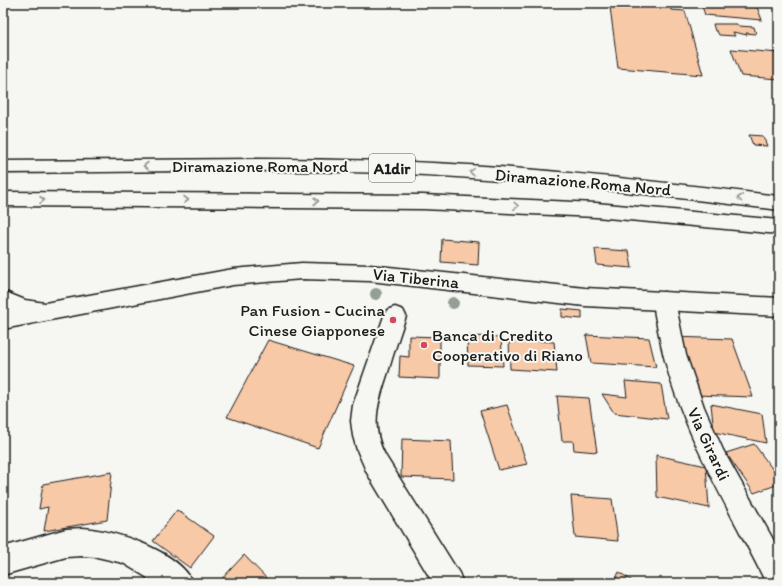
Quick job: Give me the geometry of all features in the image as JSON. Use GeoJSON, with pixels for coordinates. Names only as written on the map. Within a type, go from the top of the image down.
{"type":"FeatureCollection","features":[{"type":"Feature","properties":{"kind":"main road","name":"Diramazione Roma Nord"},"geometry":{"type":"LineString","coordinates":[[3,167],[263,165],[404,168],[596,181],[779,203]]}},
{"type":"Feature","properties":{"kind":"main road","name":"Diramazione Roma Nord"},"geometry":{"type":"LineString","coordinates":[[3,199],[424,202],[596,210],[779,228]]}},
{"type":"Feature","properties":{"kind":"main road","name":"Via Tiberina"},"geometry":{"type":"LineString","coordinates":[[3,320],[233,277],[302,271],[370,273],[585,297],[779,307]]}},
{"type":"Feature","properties":{"kind":"main road","name":"Via Tiberina"},"geometry":{"type":"LineString","coordinates":[[3,300],[23,308],[56,311]]}},
{"type":"Feature","properties":{"kind":"street","name":"Via Girardi"},"geometry":{"type":"LineString","coordinates":[[664,301],[674,352],[696,418],[718,466],[779,579]]}},
{"type":"Feature","properties":{"kind":"street"},"geometry":{"type":"LineString","coordinates":[[395,316],[365,405],[363,417],[364,432],[368,447],[376,464],[449,583]]}},
{"type":"Feature","properties":{"kind":"street"},"geometry":{"type":"LineString","coordinates":[[3,561],[66,543],[100,543],[122,549],[143,558],[165,571],[179,583]]}},
{"type":"Feature","properties":{"kind":"building"},"geometry":{"type":"Polygon","coordinates":[[[619,3],[669,3],[671,10],[685,11],[703,75],[618,68],[610,7],[620,8],[619,3]]]}},
{"type":"Feature","properties":{"kind":"building"},"geometry":{"type":"Polygon","coordinates":[[[701,3],[757,7],[762,20],[705,15],[701,3]]]}},
{"type":"Feature","properties":{"kind":"building"},"geometry":{"type":"Polygon","coordinates":[[[737,3],[779,3],[779,6],[737,3]]]}},
{"type":"Feature","properties":{"kind":"building"},"geometry":{"type":"Polygon","coordinates":[[[713,24],[737,24],[738,26],[754,27],[756,34],[746,33],[747,35],[733,32],[735,36],[719,35],[717,31],[715,31],[713,24]]]}},
{"type":"Feature","properties":{"kind":"building"},"geometry":{"type":"Polygon","coordinates":[[[731,49],[779,53],[779,79],[741,76],[731,49]]]}},
{"type":"Feature","properties":{"kind":"building"},"geometry":{"type":"Polygon","coordinates":[[[749,135],[763,136],[767,146],[753,145],[749,135]]]}},
{"type":"Feature","properties":{"kind":"building"},"geometry":{"type":"Polygon","coordinates":[[[442,239],[479,242],[478,265],[441,262],[442,239]]]}},
{"type":"Feature","properties":{"kind":"building"},"geometry":{"type":"Polygon","coordinates":[[[595,249],[629,251],[632,268],[597,265],[595,249]]]}},
{"type":"Feature","properties":{"kind":"building"},"geometry":{"type":"Polygon","coordinates":[[[562,309],[582,311],[582,319],[562,317],[562,309]]]}},
{"type":"Feature","properties":{"kind":"building"},"geometry":{"type":"Polygon","coordinates":[[[586,335],[649,338],[656,367],[591,363],[586,335]]]}},
{"type":"Feature","properties":{"kind":"building"},"geometry":{"type":"Polygon","coordinates":[[[409,336],[440,337],[440,379],[399,377],[400,356],[409,357],[409,336]]]}},
{"type":"Feature","properties":{"kind":"building"},"geometry":{"type":"Polygon","coordinates":[[[467,336],[501,337],[503,366],[468,365],[467,336]]]}},
{"type":"Feature","properties":{"kind":"building"},"geometry":{"type":"Polygon","coordinates":[[[673,337],[732,339],[753,397],[695,395],[673,337]]]}},
{"type":"Feature","properties":{"kind":"building"},"geometry":{"type":"Polygon","coordinates":[[[509,339],[554,342],[557,372],[510,369],[509,339]]]}},
{"type":"Feature","properties":{"kind":"building"},"geometry":{"type":"Polygon","coordinates":[[[268,340],[354,366],[318,448],[227,417],[268,340]]]}},
{"type":"Feature","properties":{"kind":"building"},"geometry":{"type":"Polygon","coordinates":[[[625,381],[661,384],[667,419],[614,413],[602,394],[627,397],[625,381]]]}},
{"type":"Feature","properties":{"kind":"building"},"geometry":{"type":"Polygon","coordinates":[[[557,396],[589,398],[597,452],[574,450],[573,441],[562,441],[557,396]]]}},
{"type":"Feature","properties":{"kind":"building"},"geometry":{"type":"Polygon","coordinates":[[[711,404],[762,414],[766,443],[714,432],[711,404]]]}},
{"type":"Feature","properties":{"kind":"building"},"geometry":{"type":"Polygon","coordinates":[[[507,405],[527,464],[499,470],[480,411],[507,405]]]}},
{"type":"Feature","properties":{"kind":"building"},"geometry":{"type":"Polygon","coordinates":[[[402,439],[451,441],[453,479],[401,477],[402,439]]]}},
{"type":"Feature","properties":{"kind":"building"},"geometry":{"type":"Polygon","coordinates":[[[754,444],[779,478],[779,484],[754,493],[726,453],[754,444]]]}},
{"type":"Feature","properties":{"kind":"building"},"geometry":{"type":"Polygon","coordinates":[[[656,455],[706,466],[709,508],[657,497],[656,455]]]}},
{"type":"Feature","properties":{"kind":"building"},"geometry":{"type":"Polygon","coordinates":[[[112,472],[107,520],[44,531],[48,507],[39,509],[43,484],[112,472]]]}},
{"type":"Feature","properties":{"kind":"building"},"geometry":{"type":"Polygon","coordinates":[[[571,496],[612,499],[618,541],[575,537],[571,496]]]}},
{"type":"Feature","properties":{"kind":"building"},"geometry":{"type":"Polygon","coordinates":[[[177,510],[214,536],[190,568],[153,541],[177,510]]]}},
{"type":"Feature","properties":{"kind":"building"},"geometry":{"type":"Polygon","coordinates":[[[244,555],[271,583],[218,583],[244,555]]]}},
{"type":"Feature","properties":{"kind":"building"},"geometry":{"type":"Polygon","coordinates":[[[619,572],[635,583],[614,583],[619,572]]]}},
{"type":"Feature","properties":{"kind":"place","name":"Pan Fusion - Cucina Cinese Giapponese"},"geometry":{"type":"Point","coordinates":[393,320]}},
{"type":"Feature","properties":{"kind":"place","name":"Banca di Credito Cooperativo di Riano"},"geometry":{"type":"Point","coordinates":[424,345]}}]}
